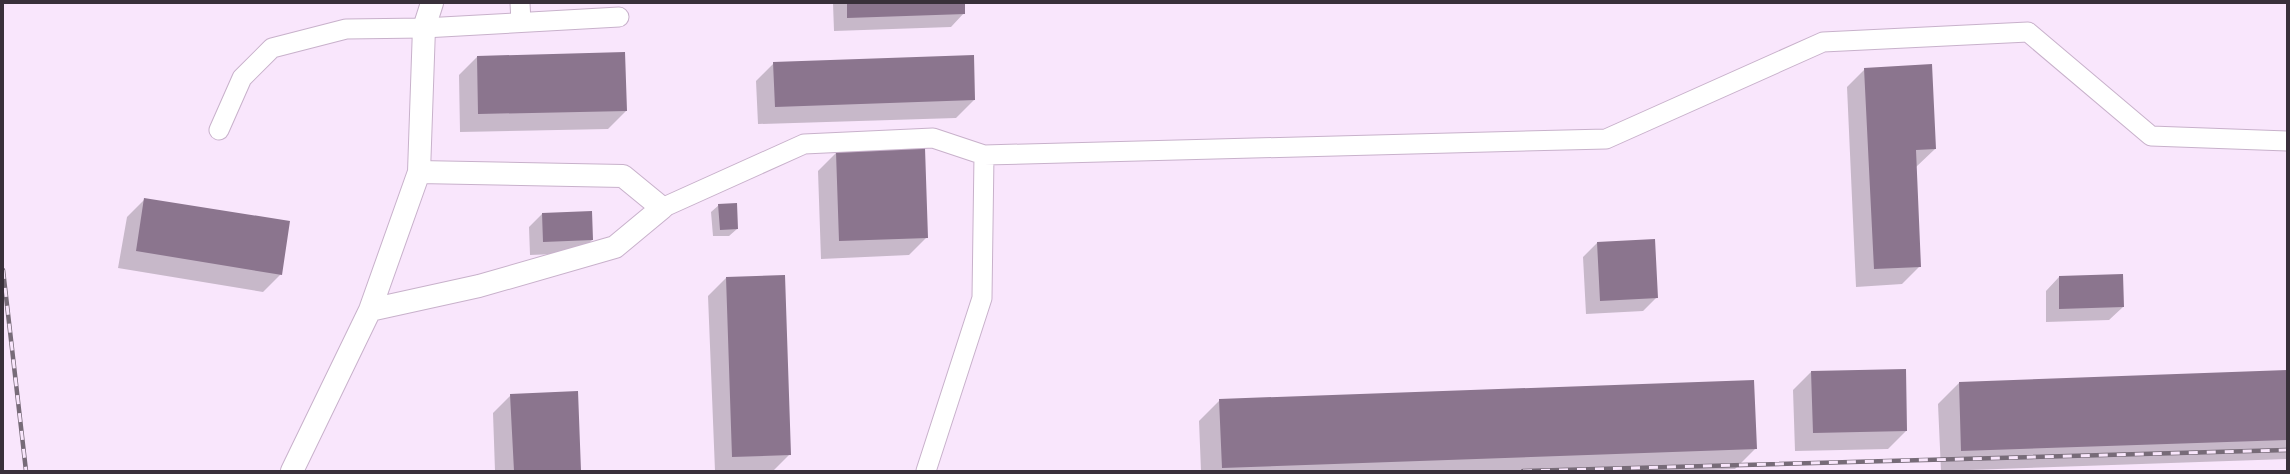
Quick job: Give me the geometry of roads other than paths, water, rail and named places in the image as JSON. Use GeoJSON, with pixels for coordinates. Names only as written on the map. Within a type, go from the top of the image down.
{"type":"FeatureCollection","features":[{"type":"Feature","properties":{"kind":"street"},"geometry":{"type":"LineString","coordinates":[[292,471],[370,310],[418,172],[424,28],[432,3]]}},
{"type":"Feature","properties":{"kind":"street"},"geometry":{"type":"LineString","coordinates":[[370,310],[479,286],[615,247],[662,208],[623,176],[418,172]]}},
{"type":"Feature","properties":{"kind":"lane"},"geometry":{"type":"LineString","coordinates":[[520,3],[521,22]]}},
{"type":"Feature","properties":{"kind":"lane"},"geometry":{"type":"LineString","coordinates":[[219,130],[242,78],[272,48],[346,29],[424,28],[619,17]]}},
{"type":"Feature","properties":{"kind":"lane"},"geometry":{"type":"LineString","coordinates":[[662,208],[804,144],[933,138],[984,155],[1606,139],[1824,42],[2028,32],[2151,136],[2287,142]]}},
{"type":"Feature","properties":{"kind":"lane"},"geometry":{"type":"LineString","coordinates":[[926,471],[982,298],[984,155]]}},
{"type":"Feature","properties":{"kind":"railway"},"geometry":{"type":"LineString","coordinates":[[3,270],[26,471]]}},
{"type":"Feature","properties":{"kind":"railway"},"geometry":{"type":"LineString","coordinates":[[1523,471],[2287,450]]}}]}
